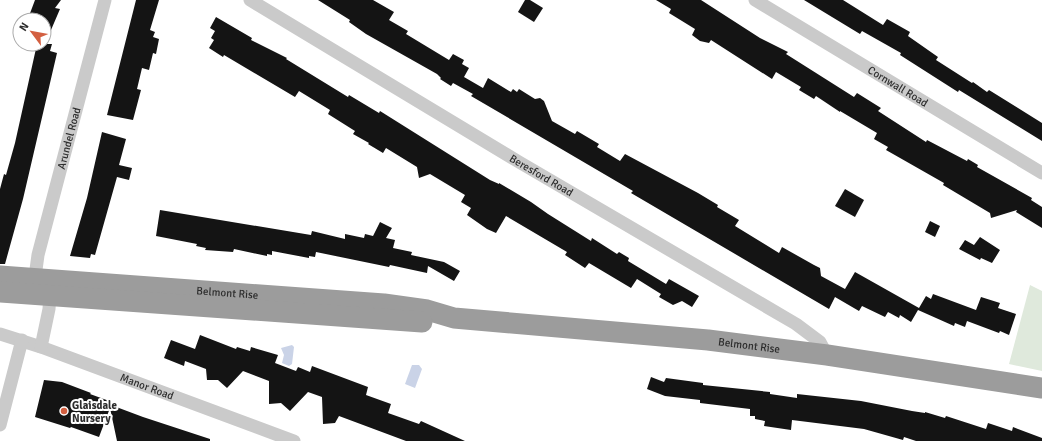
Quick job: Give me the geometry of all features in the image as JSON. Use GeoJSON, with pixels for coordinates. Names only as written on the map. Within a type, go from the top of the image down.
{"type":"FeatureCollection","features":[{"type":"Feature","properties":{"kind":"highway","name":"Belmont Rise"},"geometry":{"type":"LineString","coordinates":[[0,276],[36,277],[384,304],[427,310],[454,318],[708,340],[827,355],[1042,388]]}},
{"type":"Feature","properties":{"kind":"highway","name":"Belmont Rise"},"geometry":{"type":"LineString","coordinates":[[0,292],[50,294],[386,320],[426,322],[454,318]]}},
{"type":"Feature","properties":{"kind":"street","name":"Arundel Road"},"geometry":{"type":"LineString","coordinates":[[36,277],[38,256],[105,0]]}},
{"type":"Feature","properties":{"kind":"street","name":"Beresford Road"},"geometry":{"type":"LineString","coordinates":[[250,0],[526,166],[796,324],[820,342],[827,355]]}},
{"type":"Feature","properties":{"kind":"street","name":"Cornwall Road"},"geometry":{"type":"LineString","coordinates":[[755,0],[1042,173]]}},
{"type":"Feature","properties":{"kind":"street"},"geometry":{"type":"LineString","coordinates":[[41,347],[49,309],[50,294]]}},
{"type":"Feature","properties":{"kind":"street","name":"Manor Road"},"geometry":{"type":"LineString","coordinates":[[0,334],[22,340],[294,441]]}},
{"type":"Feature","properties":{"kind":"street"},"geometry":{"type":"LineString","coordinates":[[0,425],[22,340]]}},
{"type":"Feature","properties":{"kind":"shaded area"},"geometry":{"type":"Polygon","coordinates":[[[1030,285],[1042,291],[1042,371],[1009,364],[1030,285]]]}},
{"type":"Feature","properties":{"kind":"water"},"geometry":{"type":"Polygon","coordinates":[[[292,345],[294,347],[292,364],[289,366],[282,363],[284,355],[281,348],[292,345]]]}},
{"type":"Feature","properties":{"kind":"water"},"geometry":{"type":"Polygon","coordinates":[[[412,365],[419,365],[422,369],[415,388],[405,384],[412,365]]]}},
{"type":"Feature","properties":{"kind":"building"},"geometry":{"type":"Polygon","coordinates":[[[35,0],[61,0],[55,8],[60,9],[52,28],[52,12],[30,12],[35,0]]]}},
{"type":"Feature","properties":{"kind":"building"},"geometry":{"type":"Polygon","coordinates":[[[136,0],[159,0],[150,30],[155,32],[153,37],[159,39],[156,54],[153,53],[149,70],[142,68],[137,89],[141,90],[133,120],[107,115],[136,0]]]}},
{"type":"Feature","properties":{"kind":"building"},"geometry":{"type":"Polygon","coordinates":[[[318,0],[373,0],[394,12],[389,20],[408,31],[406,34],[449,60],[453,54],[464,60],[462,64],[469,68],[464,77],[483,88],[488,78],[511,92],[513,89],[517,92],[519,89],[535,99],[540,98],[544,101],[552,121],[575,134],[577,131],[599,144],[597,147],[620,161],[625,154],[698,193],[718,205],[717,207],[739,220],[735,226],[779,253],[782,247],[820,268],[821,276],[845,289],[855,272],[919,308],[926,296],[931,299],[933,294],[976,310],[981,297],[1000,303],[998,308],[1016,314],[1009,335],[1000,331],[999,333],[967,321],[965,327],[955,323],[954,326],[918,310],[911,322],[900,315],[899,318],[888,312],[885,317],[862,306],[859,311],[835,297],[829,309],[631,193],[633,191],[471,96],[473,94],[453,83],[451,86],[440,79],[441,78],[437,74],[366,34],[349,22],[350,20],[318,0]]]}},
{"type":"Feature","properties":{"kind":"building"},"geometry":{"type":"Polygon","coordinates":[[[525,0],[530,0],[543,8],[534,22],[518,12],[525,0]]]}},
{"type":"Feature","properties":{"kind":"building"},"geometry":{"type":"Polygon","coordinates":[[[656,0],[701,0],[760,38],[788,52],[786,54],[854,97],[857,93],[881,108],[878,111],[926,142],[927,140],[967,161],[968,159],[978,165],[977,167],[1032,198],[1031,200],[1042,207],[1042,228],[1016,212],[1017,210],[991,218],[990,213],[943,185],[944,183],[886,150],[888,147],[874,139],[877,133],[840,112],[816,96],[814,99],[799,90],[801,87],[776,72],[772,79],[711,40],[709,43],[700,41],[692,35],[695,29],[669,13],[671,9],[656,0]]]}},
{"type":"Feature","properties":{"kind":"building"},"geometry":{"type":"Polygon","coordinates":[[[804,0],[843,0],[883,25],[887,19],[910,32],[908,36],[938,57],[936,60],[987,92],[989,90],[1042,123],[1042,141],[959,90],[958,92],[900,55],[901,53],[862,31],[860,34],[804,0]]]}},
{"type":"Feature","properties":{"kind":"building"},"geometry":{"type":"Polygon","coordinates":[[[216,17],[252,38],[251,40],[287,58],[286,59],[348,97],[349,95],[379,113],[380,111],[490,180],[499,183],[531,202],[591,241],[592,238],[617,254],[619,252],[629,258],[628,261],[666,284],[669,279],[699,296],[692,307],[682,301],[673,305],[659,297],[661,294],[637,279],[631,288],[589,263],[585,268],[565,255],[567,252],[506,216],[496,233],[487,229],[467,215],[471,208],[461,202],[465,195],[430,174],[419,178],[417,167],[386,148],[383,153],[368,144],[369,143],[353,134],[355,131],[328,114],[330,110],[299,91],[295,97],[224,55],[223,57],[209,48],[214,40],[211,38],[215,31],[210,28],[216,17]]]}},
{"type":"Feature","properties":{"kind":"building"},"geometry":{"type":"Polygon","coordinates":[[[35,52],[57,53],[23,199],[5,264],[0,264],[0,189],[4,174],[6,175],[15,143],[35,52]]]}},
{"type":"Feature","properties":{"kind":"building"},"geometry":{"type":"Polygon","coordinates":[[[102,132],[126,139],[119,165],[132,168],[129,180],[117,177],[95,255],[91,254],[90,258],[70,256],[87,198],[102,132]]]}},
{"type":"Feature","properties":{"kind":"building"},"geometry":{"type":"Polygon","coordinates":[[[845,189],[864,200],[855,217],[835,206],[845,189]]]}},
{"type":"Feature","properties":{"kind":"building"},"geometry":{"type":"Polygon","coordinates":[[[160,210],[311,235],[312,231],[345,239],[345,234],[364,238],[365,234],[373,236],[380,222],[392,228],[386,238],[395,240],[393,248],[412,252],[411,255],[444,262],[460,271],[454,281],[428,266],[427,273],[316,252],[315,257],[309,256],[309,258],[272,251],[272,255],[267,254],[267,256],[234,249],[233,252],[205,250],[206,248],[196,246],[197,244],[156,236],[160,210]]]}},
{"type":"Feature","properties":{"kind":"building"},"geometry":{"type":"Polygon","coordinates":[[[930,221],[940,226],[935,237],[925,232],[930,221]]]}},
{"type":"Feature","properties":{"kind":"building"},"geometry":{"type":"Polygon","coordinates":[[[980,237],[1000,250],[992,263],[981,258],[980,260],[959,249],[965,240],[974,245],[980,237]]]}},
{"type":"Feature","properties":{"kind":"building"},"geometry":{"type":"Polygon","coordinates":[[[200,335],[236,349],[237,347],[250,351],[251,347],[278,355],[275,363],[296,371],[298,367],[310,372],[312,366],[368,387],[366,395],[391,404],[388,413],[419,424],[421,421],[465,441],[406,441],[339,416],[335,423],[323,424],[322,397],[308,392],[290,411],[281,403],[269,404],[269,381],[243,371],[227,388],[218,380],[207,380],[206,369],[185,361],[184,366],[164,358],[171,340],[195,349],[200,335]]]}},
{"type":"Feature","properties":{"kind":"building"},"geometry":{"type":"Polygon","coordinates":[[[651,377],[664,382],[666,378],[703,383],[703,385],[770,392],[770,394],[797,398],[797,394],[861,401],[912,411],[925,412],[945,418],[946,416],[986,429],[988,423],[1012,431],[1013,427],[1042,438],[1042,441],[916,441],[904,437],[903,440],[864,429],[792,420],[791,430],[764,426],[765,421],[755,419],[755,416],[750,416],[750,409],[700,403],[700,400],[665,396],[647,389],[651,377]]]}},
{"type":"Feature","properties":{"kind":"building"},"geometry":{"type":"Polygon","coordinates":[[[44,380],[62,382],[112,402],[111,405],[210,439],[210,441],[117,441],[110,408],[99,437],[35,417],[44,380]]]}},
{"type":"Feature","properties":{"kind":"place","name":"Glaisdale Nursery"},"geometry":{"type":"Point","coordinates":[64,411]}}]}
